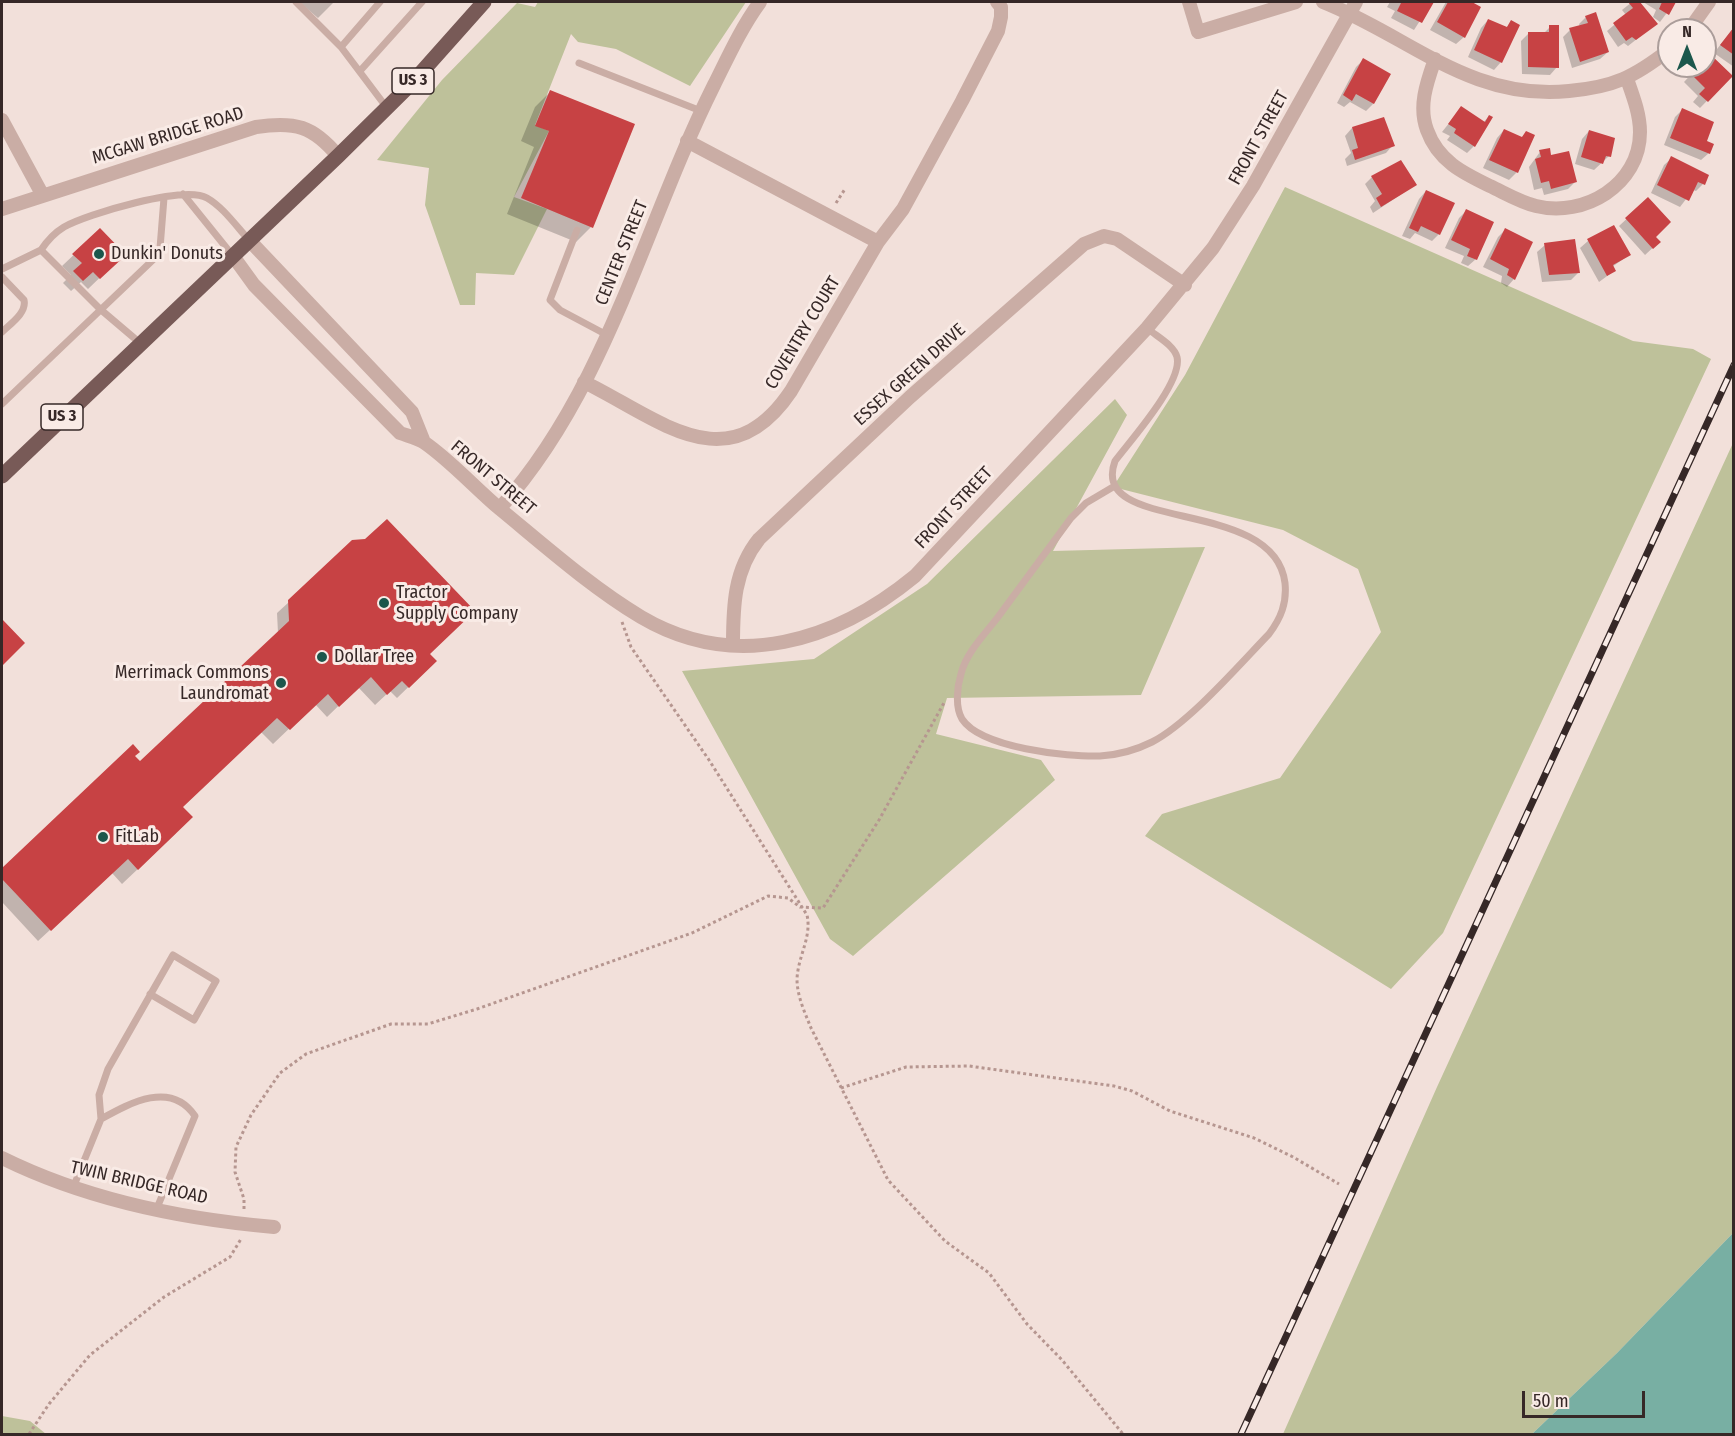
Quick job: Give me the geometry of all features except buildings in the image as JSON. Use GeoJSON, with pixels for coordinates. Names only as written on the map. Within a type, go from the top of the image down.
{"type":"FeatureCollection","features":[{"type":"Feature","properties":{"kind":"main road","name":"US 3"},"geometry":{"type":"LineString","coordinates":[[3,471],[338,156],[387,108],[484,2]]}},
{"type":"Feature","properties":{"kind":"street","name":"CENTER STREET"},"geometry":{"type":"LineString","coordinates":[[500,508],[532,470],[584,382],[687,141],[738,37],[760,2]]}},
{"type":"Feature","properties":{"kind":"street","name":"COVENTRY COURT"},"geometry":{"type":"LineString","coordinates":[[584,382],[689,436],[719,441],[750,432],[775,413],[785,401],[878,242],[903,209],[998,31],[1001,6],[997,2]]}},
{"type":"Feature","properties":{"kind":"street"},"geometry":{"type":"LineString","coordinates":[[1189,2],[1198,32],[1296,2]]}},
{"type":"Feature","properties":{"kind":"street"},"geometry":{"type":"LineString","coordinates":[[1323,2],[1352,8],[1435,59],[1501,88],[1526,93],[1587,89],[1627,79],[1657,58]]}},
{"type":"Feature","properties":{"kind":"street"},"geometry":{"type":"LineString","coordinates":[[1698,18],[1709,2]]}},
{"type":"Feature","properties":{"kind":"street","name":"FRONT STREET"},"geometry":{"type":"LineString","coordinates":[[233,256],[254,285],[400,433],[424,442],[500,508],[615,600],[643,618],[673,632],[699,640],[733,645],[767,645],[796,641],[858,617],[888,598],[938,552],[1185,285],[1235,217],[1352,8]]}},
{"type":"Feature","properties":{"kind":"street"},"geometry":{"type":"LineString","coordinates":[[1435,59],[1427,81],[1423,114],[1434,146],[1459,171],[1520,200],[1556,209],[1574,207],[1597,199],[1614,188],[1629,173],[1638,154],[1640,132],[1638,111],[1627,79]]}},
{"type":"Feature","properties":{"kind":"street"},"geometry":{"type":"LineString","coordinates":[[2,120],[42,194]]}},
{"type":"Feature","properties":{"kind":"street","name":"MCGAW BRIDGE ROAD"},"geometry":{"type":"LineString","coordinates":[[2,209],[42,194],[256,127],[274,124],[309,130],[323,138],[338,156]]}},
{"type":"Feature","properties":{"kind":"street"},"geometry":{"type":"LineString","coordinates":[[687,141],[878,242]]}},
{"type":"Feature","properties":{"kind":"street","name":"ESSEX GREEN DRIVE"},"geometry":{"type":"LineString","coordinates":[[733,645],[739,573],[746,554],[759,538],[910,397],[1084,244],[1104,236],[1117,239],[1185,285]]}},
{"type":"Feature","properties":{"kind":"street","name":"FRONT STREET"},"geometry":{"type":"LineString","coordinates":[[249,240],[272,261],[412,412],[424,442]]}},
{"type":"Feature","properties":{"kind":"street","name":"TWIN BRIDGE ROAD"},"geometry":{"type":"LineString","coordinates":[[2,1158],[73,1188],[157,1208],[274,1227]]}},
{"type":"Feature","properties":{"kind":"lane"},"geometry":{"type":"LineString","coordinates":[[296,2],[341,47],[387,108]]}},
{"type":"Feature","properties":{"kind":"lane"},"geometry":{"type":"LineString","coordinates":[[341,47],[380,2]]}},
{"type":"Feature","properties":{"kind":"lane"},"geometry":{"type":"LineString","coordinates":[[360,71],[422,2]]}},
{"type":"Feature","properties":{"kind":"lane"},"geometry":{"type":"LineString","coordinates":[[579,63],[701,111]]}},
{"type":"Feature","properties":{"kind":"lane"},"geometry":{"type":"LineString","coordinates":[[2,269],[40,250],[54,233],[78,220],[116,207],[183,194],[208,198],[249,240]]}},
{"type":"Feature","properties":{"kind":"lane"},"geometry":{"type":"LineString","coordinates":[[183,194],[233,256]]}},
{"type":"Feature","properties":{"kind":"lane"},"geometry":{"type":"LineString","coordinates":[[2,404],[157,256],[160,248],[164,198]]}},
{"type":"Feature","properties":{"kind":"lane"},"geometry":{"type":"LineString","coordinates":[[577,230],[550,300],[560,310],[606,335]]}},
{"type":"Feature","properties":{"kind":"lane"},"geometry":{"type":"LineString","coordinates":[[40,250],[100,309],[140,342]]}},
{"type":"Feature","properties":{"kind":"lane"},"geometry":{"type":"LineString","coordinates":[[2,277],[24,300],[25,305],[23,311],[2,332]]}},
{"type":"Feature","properties":{"kind":"lane"},"geometry":{"type":"LineString","coordinates":[[1113,487],[1086,503],[1071,518],[975,648],[961,673],[957,698],[959,711],[963,720],[980,735],[994,741],[1060,753],[1100,756],[1119,754],[1138,748],[1169,731],[1269,634],[1279,620],[1285,605],[1284,575],[1276,557],[1262,543],[1230,529],[1141,505],[1124,498],[1113,487],[1112,471],[1115,461],[1166,393],[1176,370],[1177,358],[1171,347],[1147,328]]}},
{"type":"Feature","properties":{"kind":"lane"},"geometry":{"type":"LineString","coordinates":[[73,1188],[101,1119],[99,1095],[108,1069],[150,994],[173,954],[216,981],[194,1020],[150,994]]}},
{"type":"Feature","properties":{"kind":"lane"},"geometry":{"type":"LineString","coordinates":[[101,1119],[126,1105],[151,1096],[165,1096],[189,1108],[195,1116],[157,1208]]}},
{"type":"Feature","properties":{"kind":"path"},"geometry":{"type":"LineString","coordinates":[[836,203],[845,189]]}},
{"type":"Feature","properties":{"kind":"path"},"geometry":{"type":"LineString","coordinates":[[615,600],[631,647],[709,760],[807,915],[810,928],[798,974],[801,1003],[888,1180],[945,1240],[989,1273],[1033,1331],[1062,1360],[1123,1434]]}},
{"type":"Feature","properties":{"kind":"path"},"geometry":{"type":"LineString","coordinates":[[29,1434],[49,1404],[90,1356],[164,1297],[230,1257],[241,1239],[243,1223],[244,1199],[235,1172],[236,1147],[251,1115],[280,1073],[306,1054],[391,1024],[428,1024],[477,1009],[692,933],[768,896],[788,898],[800,907],[823,908],[879,820],[961,673]]}},
{"type":"Feature","properties":{"kind":"path"},"geometry":{"type":"LineString","coordinates":[[841,1088],[906,1067],[969,1066],[1114,1086],[1188,1118],[1254,1138],[1293,1157],[1339,1184]]}},
{"type":"Feature","properties":{"kind":"green space"},"geometry":{"type":"Polygon","coordinates":[[[538,2],[746,2],[690,86],[616,49],[578,42],[571,34],[535,125],[549,131],[514,197],[547,209],[514,275],[476,273],[475,305],[460,305],[425,205],[429,168],[377,160],[442,80],[517,3],[535,7],[538,2]]]}},
{"type":"Feature","properties":{"kind":"green space"},"geometry":{"type":"Polygon","coordinates":[[[1285,187],[1633,341],[1693,349],[1711,359],[1443,933],[1391,989],[1145,836],[1162,814],[1280,778],[1381,632],[1358,569],[1283,530],[1113,487],[1185,375],[1285,187]]]}},
{"type":"Feature","properties":{"kind":"green space"},"geometry":{"type":"Polygon","coordinates":[[[1115,399],[1127,415],[1053,551],[1205,547],[1141,695],[947,698],[936,734],[1041,760],[1055,780],[853,956],[830,939],[682,671],[814,659],[927,584],[1115,399]]]}},
{"type":"Feature","properties":{"kind":"green space"},"geometry":{"type":"Polygon","coordinates":[[[1733,443],[1733,1233],[1617,1353],[1532,1434],[1283,1434],[1437,1087],[1733,443]]]}},
{"type":"Feature","properties":{"kind":"green space"},"geometry":{"type":"Polygon","coordinates":[[[2,1416],[30,1421],[46,1434],[2,1434],[2,1416]]]}},
{"type":"Feature","properties":{"kind":"water"},"geometry":{"type":"Polygon","coordinates":[[[1733,1233],[1733,1434],[1532,1434],[1617,1353],[1733,1233]]]}},
{"type":"Feature","properties":{"kind":"railway"},"geometry":{"type":"LineString","coordinates":[[1241,1434],[1734,365]]}},
{"type":"Feature","properties":{"kind":"place","name":"Dunkin' Donuts"},"geometry":{"type":"Point","coordinates":[99,254]}},
{"type":"Feature","properties":{"kind":"place","name":"Tractor Supply Company"},"geometry":{"type":"Point","coordinates":[384,603]}},
{"type":"Feature","properties":{"kind":"place","name":"Dollar Tree"},"geometry":{"type":"Point","coordinates":[322,657]}},
{"type":"Feature","properties":{"kind":"place","name":"Merrimack Commons Laundromat"},"geometry":{"type":"Point","coordinates":[281,683]}},
{"type":"Feature","properties":{"kind":"place","name":"FitLab"},"geometry":{"type":"Point","coordinates":[103,837]}}]}
